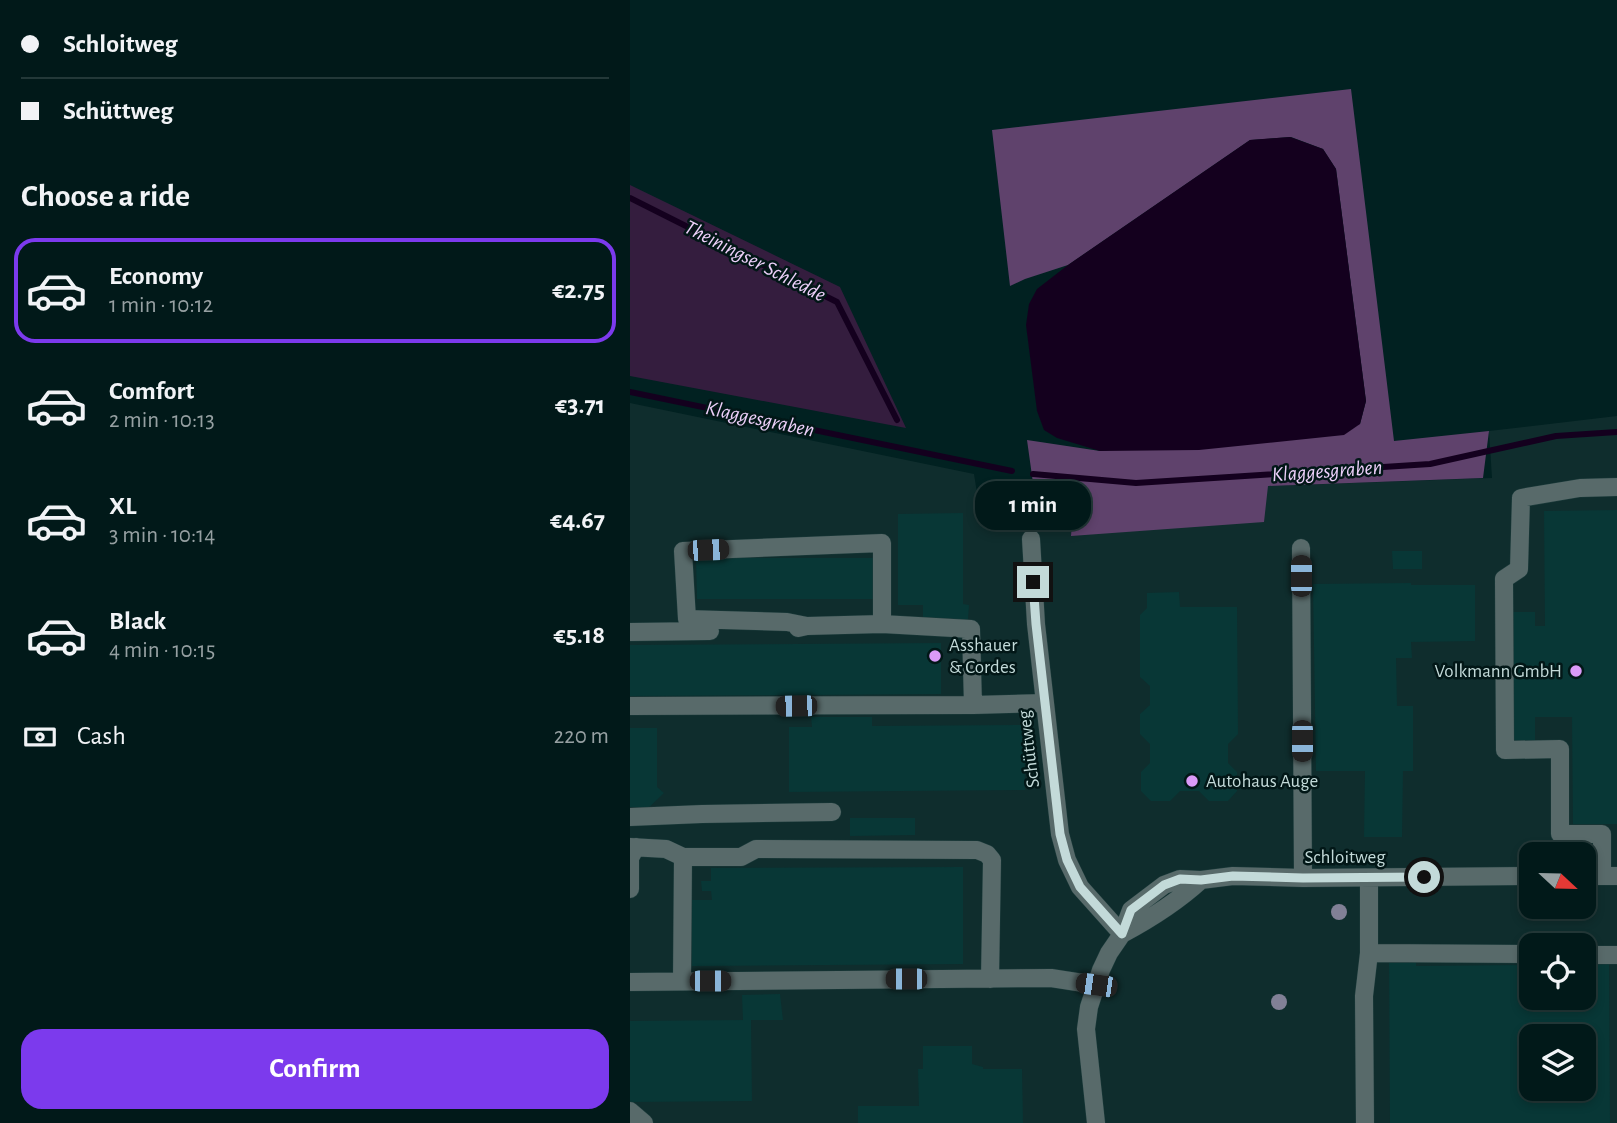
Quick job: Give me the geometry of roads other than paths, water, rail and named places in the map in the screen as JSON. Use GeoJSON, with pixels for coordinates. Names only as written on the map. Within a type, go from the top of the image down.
{"type":"FeatureCollection","features":[{"type":"Feature","properties":{"kind":"street"},"geometry":{"type":"LineString","coordinates":[[1610,876],[1602,834],[1560,834],[1560,749],[1505,750],[1504,579],[1519,569],[1521,498],[1580,488],[1617,487]]}},
{"type":"Feature","properties":{"kind":"street","name":"Schüttweg"},"geometry":{"type":"LineString","coordinates":[[1031,539],[1036,624],[1060,834],[1067,860],[1080,887],[1122,934]]}},
{"type":"Feature","properties":{"kind":"street"},"geometry":{"type":"LineString","coordinates":[[807,626],[787,622],[687,619],[683,551],[882,543],[882,624]]}},
{"type":"Feature","properties":{"kind":"street"},"geometry":{"type":"LineString","coordinates":[[1301,548],[1303,878]]}},
{"type":"Feature","properties":{"kind":"street"},"geometry":{"type":"LineString","coordinates":[[630,632],[787,631],[807,626],[882,624],[971,629],[973,705]]}},
{"type":"Feature","properties":{"kind":"street"},"geometry":{"type":"LineString","coordinates":[[630,706],[1044,703]]}},
{"type":"Feature","properties":{"kind":"street"},"geometry":{"type":"LineString","coordinates":[[630,817],[832,812]]}},
{"type":"Feature","properties":{"kind":"street"},"geometry":{"type":"LineString","coordinates":[[630,889],[630,858],[633,847],[666,849],[683,857],[741,857],[755,849],[977,850],[987,854],[992,860],[990,979]]}},
{"type":"Feature","properties":{"kind":"street"},"geometry":{"type":"LineString","coordinates":[[682,981],[683,857]]}},
{"type":"Feature","properties":{"kind":"street","name":"Schloitweg"},"geometry":{"type":"LineString","coordinates":[[1096,1123],[1086,1030],[1089,1007],[1109,953],[1122,934],[1131,910],[1164,885],[1180,879],[1201,880],[1233,876],[1519,877]]}},
{"type":"Feature","properties":{"kind":"street"},"geometry":{"type":"LineString","coordinates":[[1365,1123],[1364,996],[1369,953],[1369,878]]}},
{"type":"Feature","properties":{"kind":"street"},"geometry":{"type":"LineString","coordinates":[[1369,953],[1519,954]]}},
{"type":"Feature","properties":{"kind":"street"},"geometry":{"type":"LineString","coordinates":[[1596,955],[1617,956]]}},
{"type":"Feature","properties":{"kind":"street"},"geometry":{"type":"LineString","coordinates":[[630,982],[1051,978],[1096,985]]}},
{"type":"Feature","properties":{"kind":"street"},"geometry":{"type":"LineString","coordinates":[[630,1111],[643,1123]]}},
{"type":"Feature","properties":{"kind":"waterway","name":"Theiningser Schledde"},"geometry":{"type":"LineString","coordinates":[[630,198],[837,302],[897,420]]}},
{"type":"Feature","properties":{"kind":"waterway","name":"Klaggesgraben"},"geometry":{"type":"LineString","coordinates":[[630,392],[1012,471]]}},
{"type":"Feature","properties":{"kind":"waterway","name":"Klaggesgraben"},"geometry":{"type":"LineString","coordinates":[[1033,474],[1136,483],[1430,464],[1556,436],[1617,432]]}},
{"type":"Feature","properties":{"kind":"place","name":"Asshauer & Cordes"},"geometry":{"type":"Point","coordinates":[935,656]}},
{"type":"Feature","properties":{"kind":"place","name":"Volkmann GmbH"},"geometry":{"type":"Point","coordinates":[1576,671]}},
{"type":"Feature","properties":{"kind":"place","name":"Autohaus Auge"},"geometry":{"type":"Point","coordinates":[1192,781]}}]}
